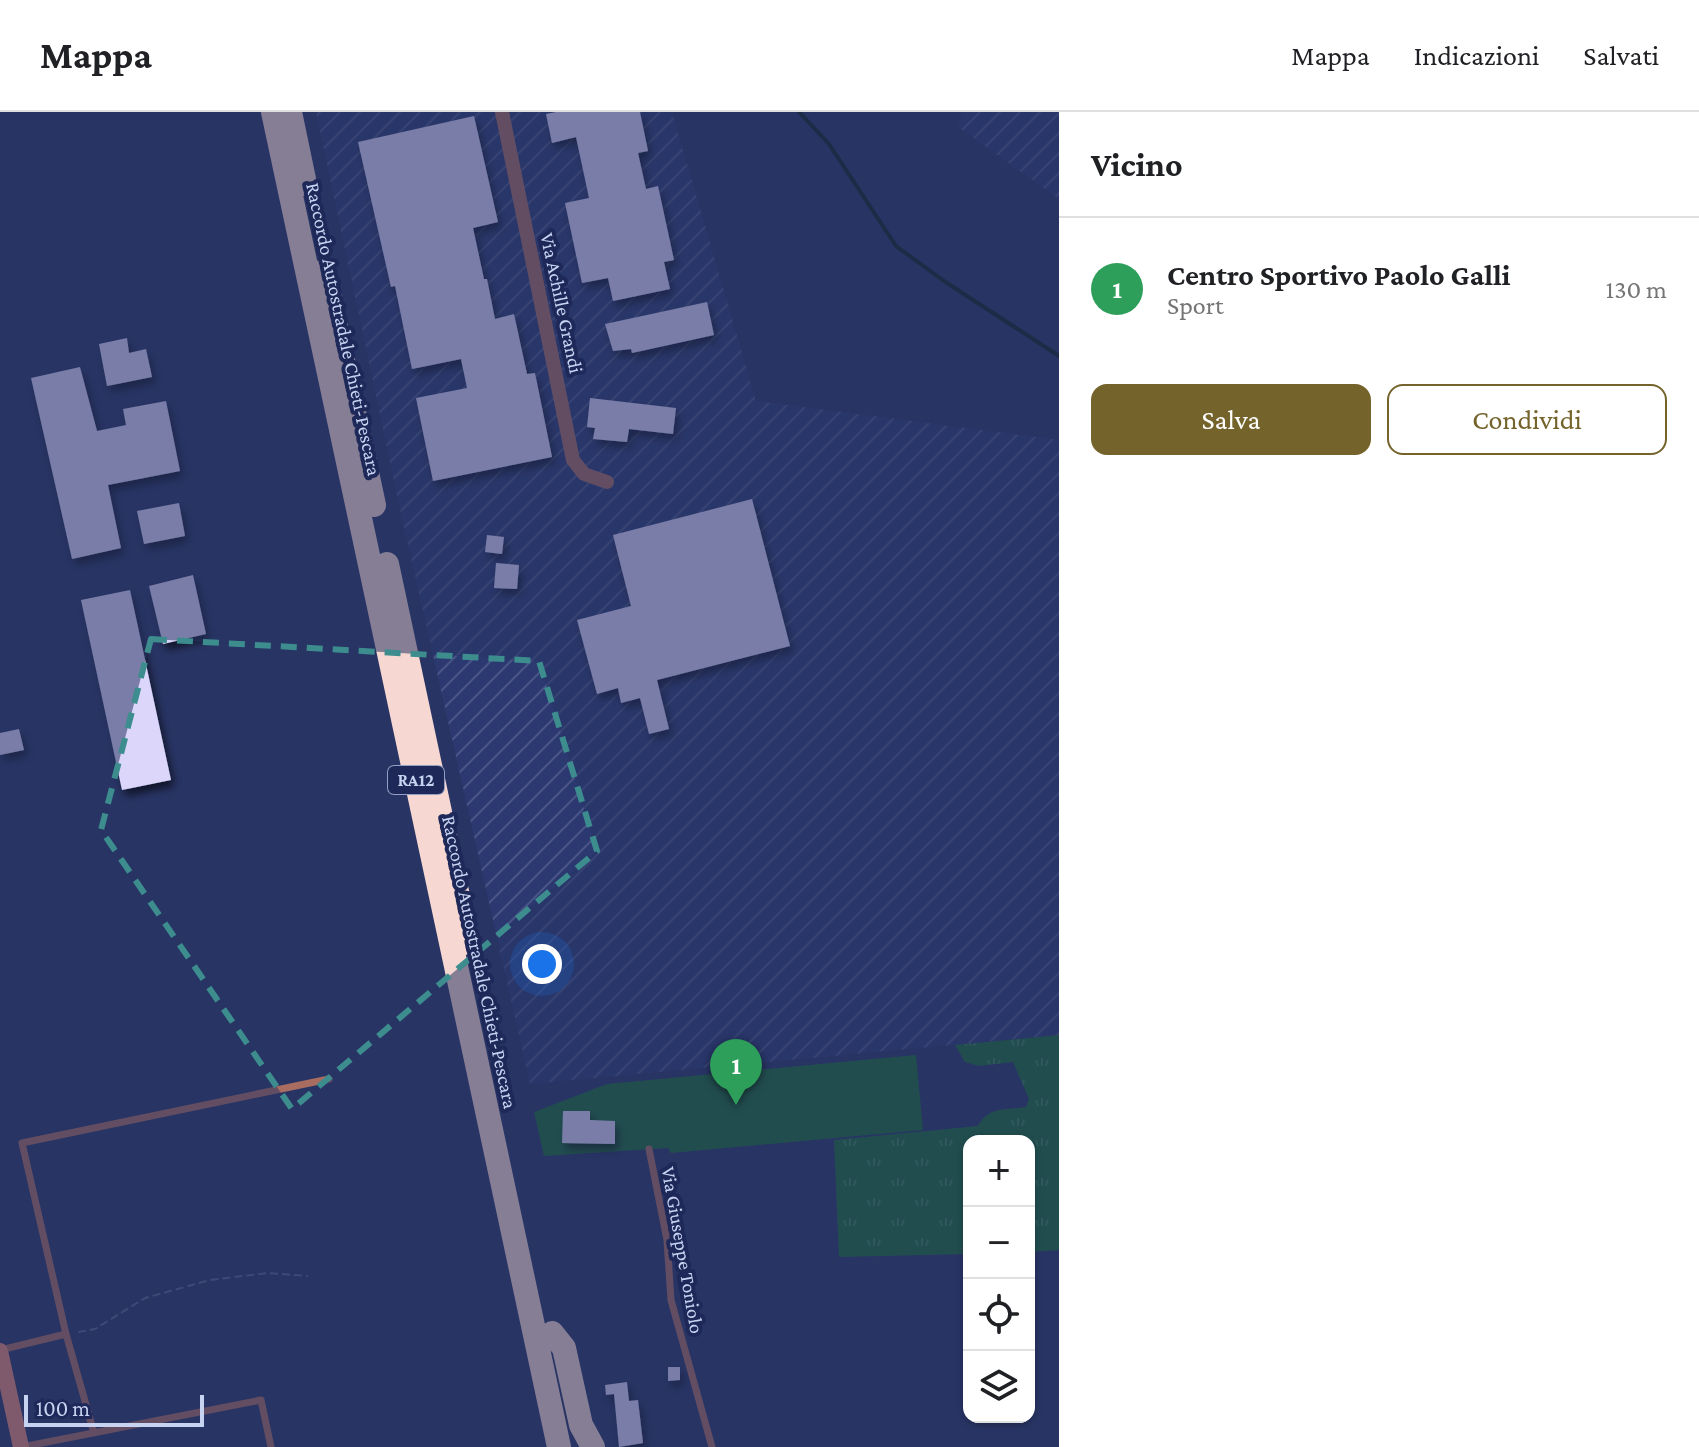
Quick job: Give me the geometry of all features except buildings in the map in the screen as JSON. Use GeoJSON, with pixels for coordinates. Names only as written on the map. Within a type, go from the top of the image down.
{"type":"FeatureCollection","features":[{"type":"Feature","properties":{"kind":"highway","name":"Raccordo Autostradale Chieti-Pescara"},"geometry":{"type":"LineString","coordinates":[[273,112],[559,1447]]}},
{"type":"Feature","properties":{"kind":"highway","name":"Raccordo Autostradale Chieti-Pescara"},"geometry":{"type":"LineString","coordinates":[[290,112],[576,1447]]}},
{"type":"Feature","properties":{"kind":"highway"},"geometry":{"type":"LineString","coordinates":[[552,1333],[564,1348],[581,1425],[593,1447]]}},
{"type":"Feature","properties":{"kind":"street","name":"Via Achille Grandi"},"geometry":{"type":"LineString","coordinates":[[502,112],[573,460],[584,474],[607,482]]}},
{"type":"Feature","properties":{"kind":"street"},"geometry":{"type":"LineString","coordinates":[[0,1350],[21,1447]]}},
{"type":"Feature","properties":{"kind":"lane"},"geometry":{"type":"LineString","coordinates":[[94,1433],[66,1334],[22,1143],[329,1079]]}},
{"type":"Feature","properties":{"kind":"lane","name":"Via Giuseppe Toniolo"},"geometry":{"type":"LineString","coordinates":[[649,1149],[667,1240],[671,1300],[712,1447]]}},
{"type":"Feature","properties":{"kind":"lane"},"geometry":{"type":"LineString","coordinates":[[0,1350],[66,1334]]}},
{"type":"Feature","properties":{"kind":"lane"},"geometry":{"type":"LineString","coordinates":[[21,1447],[261,1400],[271,1447]]}},
{"type":"Feature","properties":{"kind":"path"},"geometry":{"type":"LineString","coordinates":[[66,1334],[95,1329],[145,1298],[210,1280],[268,1273],[308,1276]]}},
{"type":"Feature","properties":{"kind":"highlighted area"},"geometry":{"type":"Polygon","coordinates":[[[151,639],[539,661],[597,851],[292,1109],[101,830],[151,639]]]}},
{"type":"Feature","properties":{"kind":"shaded area"},"geometry":{"type":"Polygon","coordinates":[[[316,112],[672,112],[756,401],[1059,440],[1059,1035],[530,1084],[398,500],[316,112]]]}},
{"type":"Feature","properties":{"kind":"shaded area"},"geometry":{"type":"Polygon","coordinates":[[[962,112],[1059,112],[1059,199],[958,127],[962,112]]]}},
{"type":"Feature","properties":{"kind":"green space"},"geometry":{"type":"Polygon","coordinates":[[[1059,1035],[1059,1250],[1035,1252],[1035,1135],[963,1135],[963,1254],[839,1257],[834,1140],[978,1126],[993,1112],[1026,1107],[1029,1099],[1013,1062],[979,1066],[965,1062],[955,1045],[1059,1035]]]}},
{"type":"Feature","properties":{"kind":"green space"},"geometry":{"type":"Polygon","coordinates":[[[916,1055],[923,1130],[671,1153],[668,1148],[544,1156],[534,1112],[607,1084],[916,1055]]]}},
{"type":"Feature","properties":{"kind":"waterway"},"geometry":{"type":"LineString","coordinates":[[799,112],[829,144],[896,246],[1059,356]]}},
{"type":"Feature","properties":{"kind":"place","name":"Centro Sportivo Paolo Galli"},"geometry":{"type":"Point","coordinates":[736,1105]}}]}
